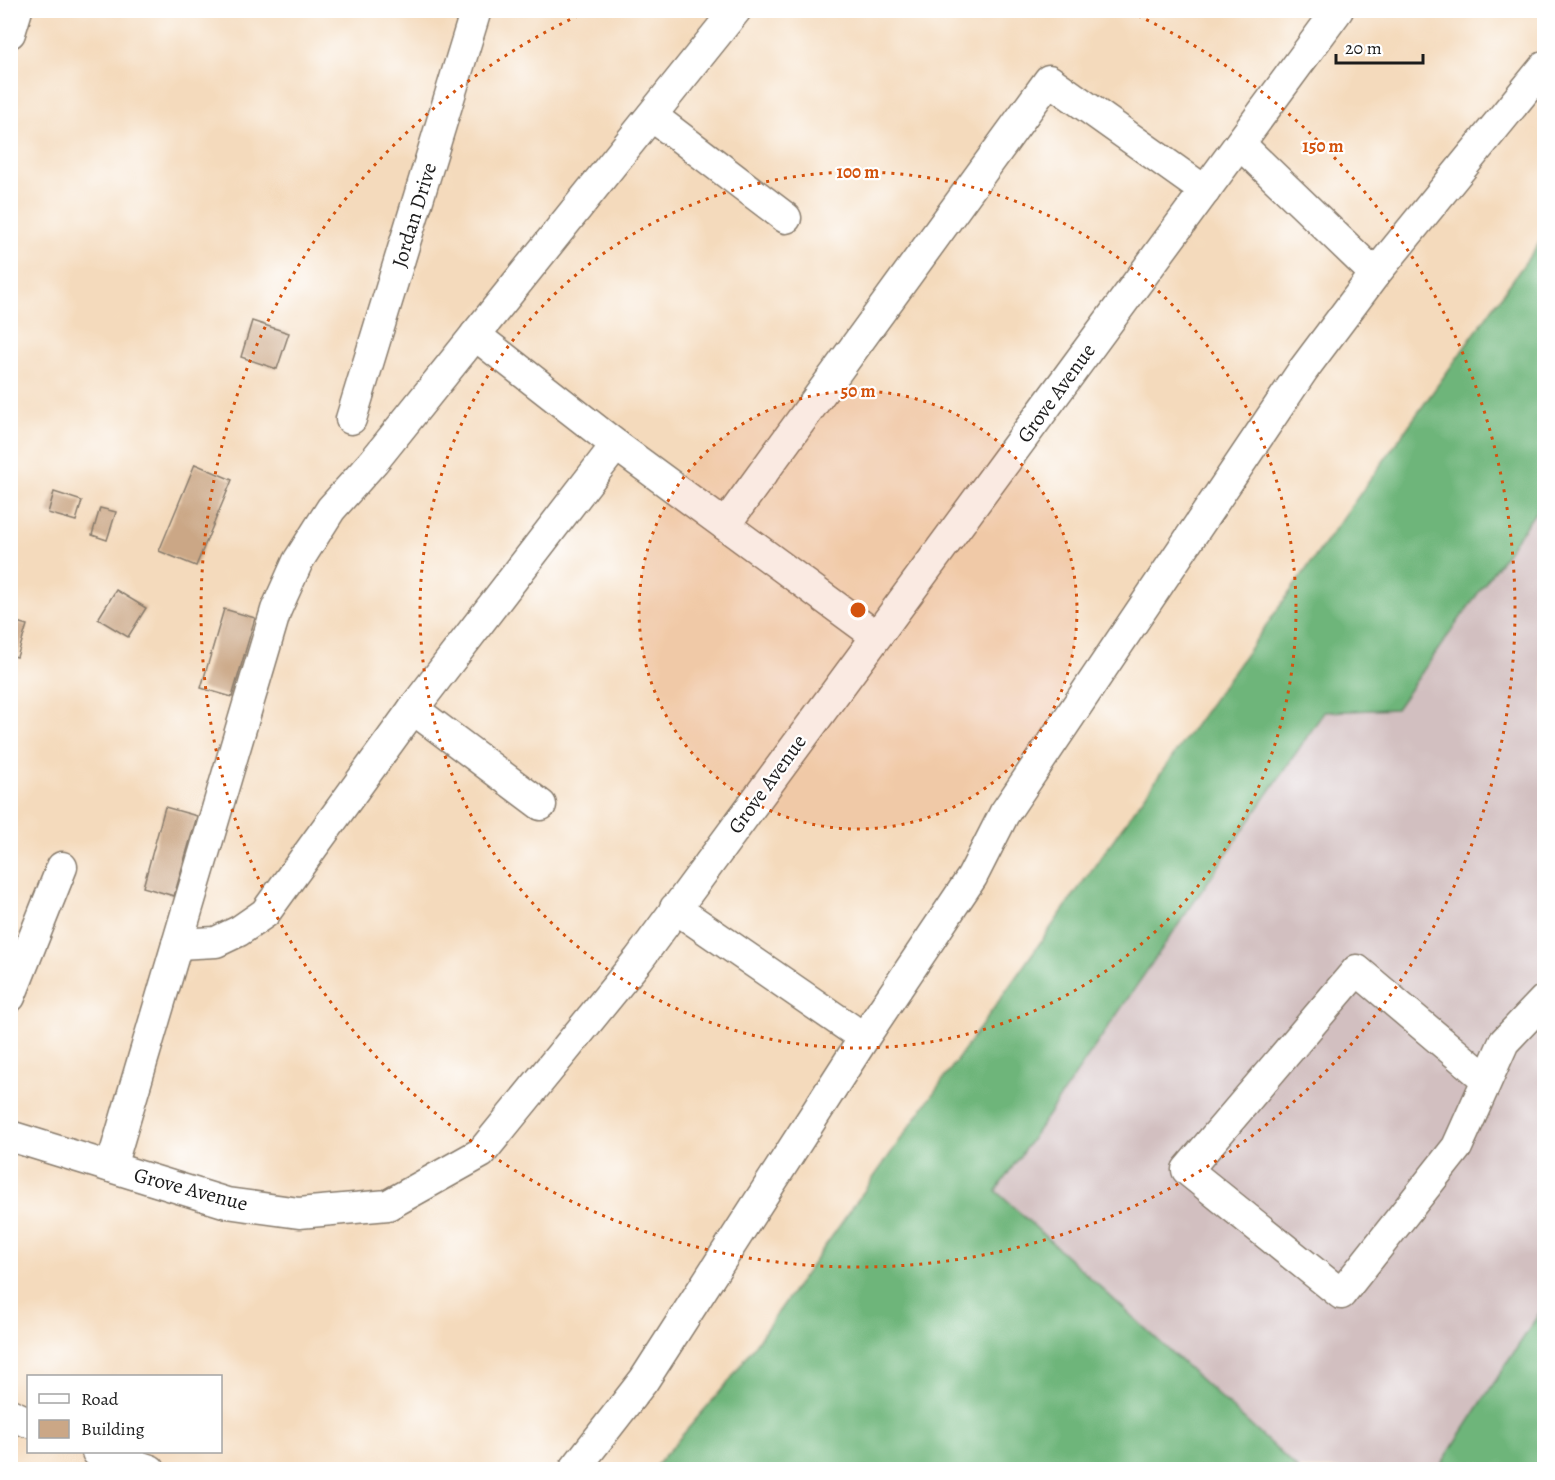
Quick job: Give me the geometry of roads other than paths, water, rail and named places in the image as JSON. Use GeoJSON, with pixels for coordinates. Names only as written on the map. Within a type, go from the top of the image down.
{"type":"FeatureCollection","features":[{"type":"Feature","properties":{"kind":"street","name":"Jordan Drive"},"geometry":{"type":"LineString","coordinates":[[351,419],[476,10]]}},
{"type":"Feature","properties":{"kind":"street"},"geometry":{"type":"LineString","coordinates":[[111,1167],[276,610],[298,561],[331,509],[374,461],[736,10]]}},
{"type":"Feature","properties":{"kind":"street","name":"Grove Avenue"},"geometry":{"type":"LineString","coordinates":[[10,1136],[227,1203],[299,1213],[388,1205],[481,1153],[639,958],[1338,10]]}},
{"type":"Feature","properties":{"kind":"street"},"geometry":{"type":"LineString","coordinates":[[573,1470],[644,1380],[864,1038],[972,877],[1004,814],[1304,370],[1375,274],[1545,67]]}},
{"type":"Feature","properties":{"kind":"street"},"geometry":{"type":"LineString","coordinates":[[725,525],[1049,80],[1205,191]]}},
{"type":"Feature","properties":{"kind":"street"},"geometry":{"type":"LineString","coordinates":[[652,116],[786,218]]}},
{"type":"Feature","properties":{"kind":"street"},"geometry":{"type":"LineString","coordinates":[[1240,144],[1375,274]]}},
{"type":"Feature","properties":{"kind":"street"},"geometry":{"type":"LineString","coordinates":[[476,335],[616,445],[876,636]]}},
{"type":"Feature","properties":{"kind":"street"},"geometry":{"type":"LineString","coordinates":[[177,944],[216,942],[239,931],[265,913],[413,709],[616,445]]}},
{"type":"Feature","properties":{"kind":"street"},"geometry":{"type":"LineString","coordinates":[[413,709],[542,805]]}},
{"type":"Feature","properties":{"kind":"street"},"geometry":{"type":"LineString","coordinates":[[10,997],[62,867]]}},
{"type":"Feature","properties":{"kind":"street"},"geometry":{"type":"LineString","coordinates":[[675,908],[864,1038]]}},
{"type":"Feature","properties":{"kind":"street"},"geometry":{"type":"LineString","coordinates":[[1487,1080],[1357,970],[1187,1170],[1341,1294],[1457,1147],[1487,1080],[1504,1042],[1545,1000]]}},
{"type":"Feature","properties":{"kind":"street"},"geometry":{"type":"LineString","coordinates":[[10,1414],[27,1422]]}},
{"type":"Feature","properties":{"kind":"street"},"geometry":{"type":"LineString","coordinates":[[100,1453],[150,1470]]}}]}
